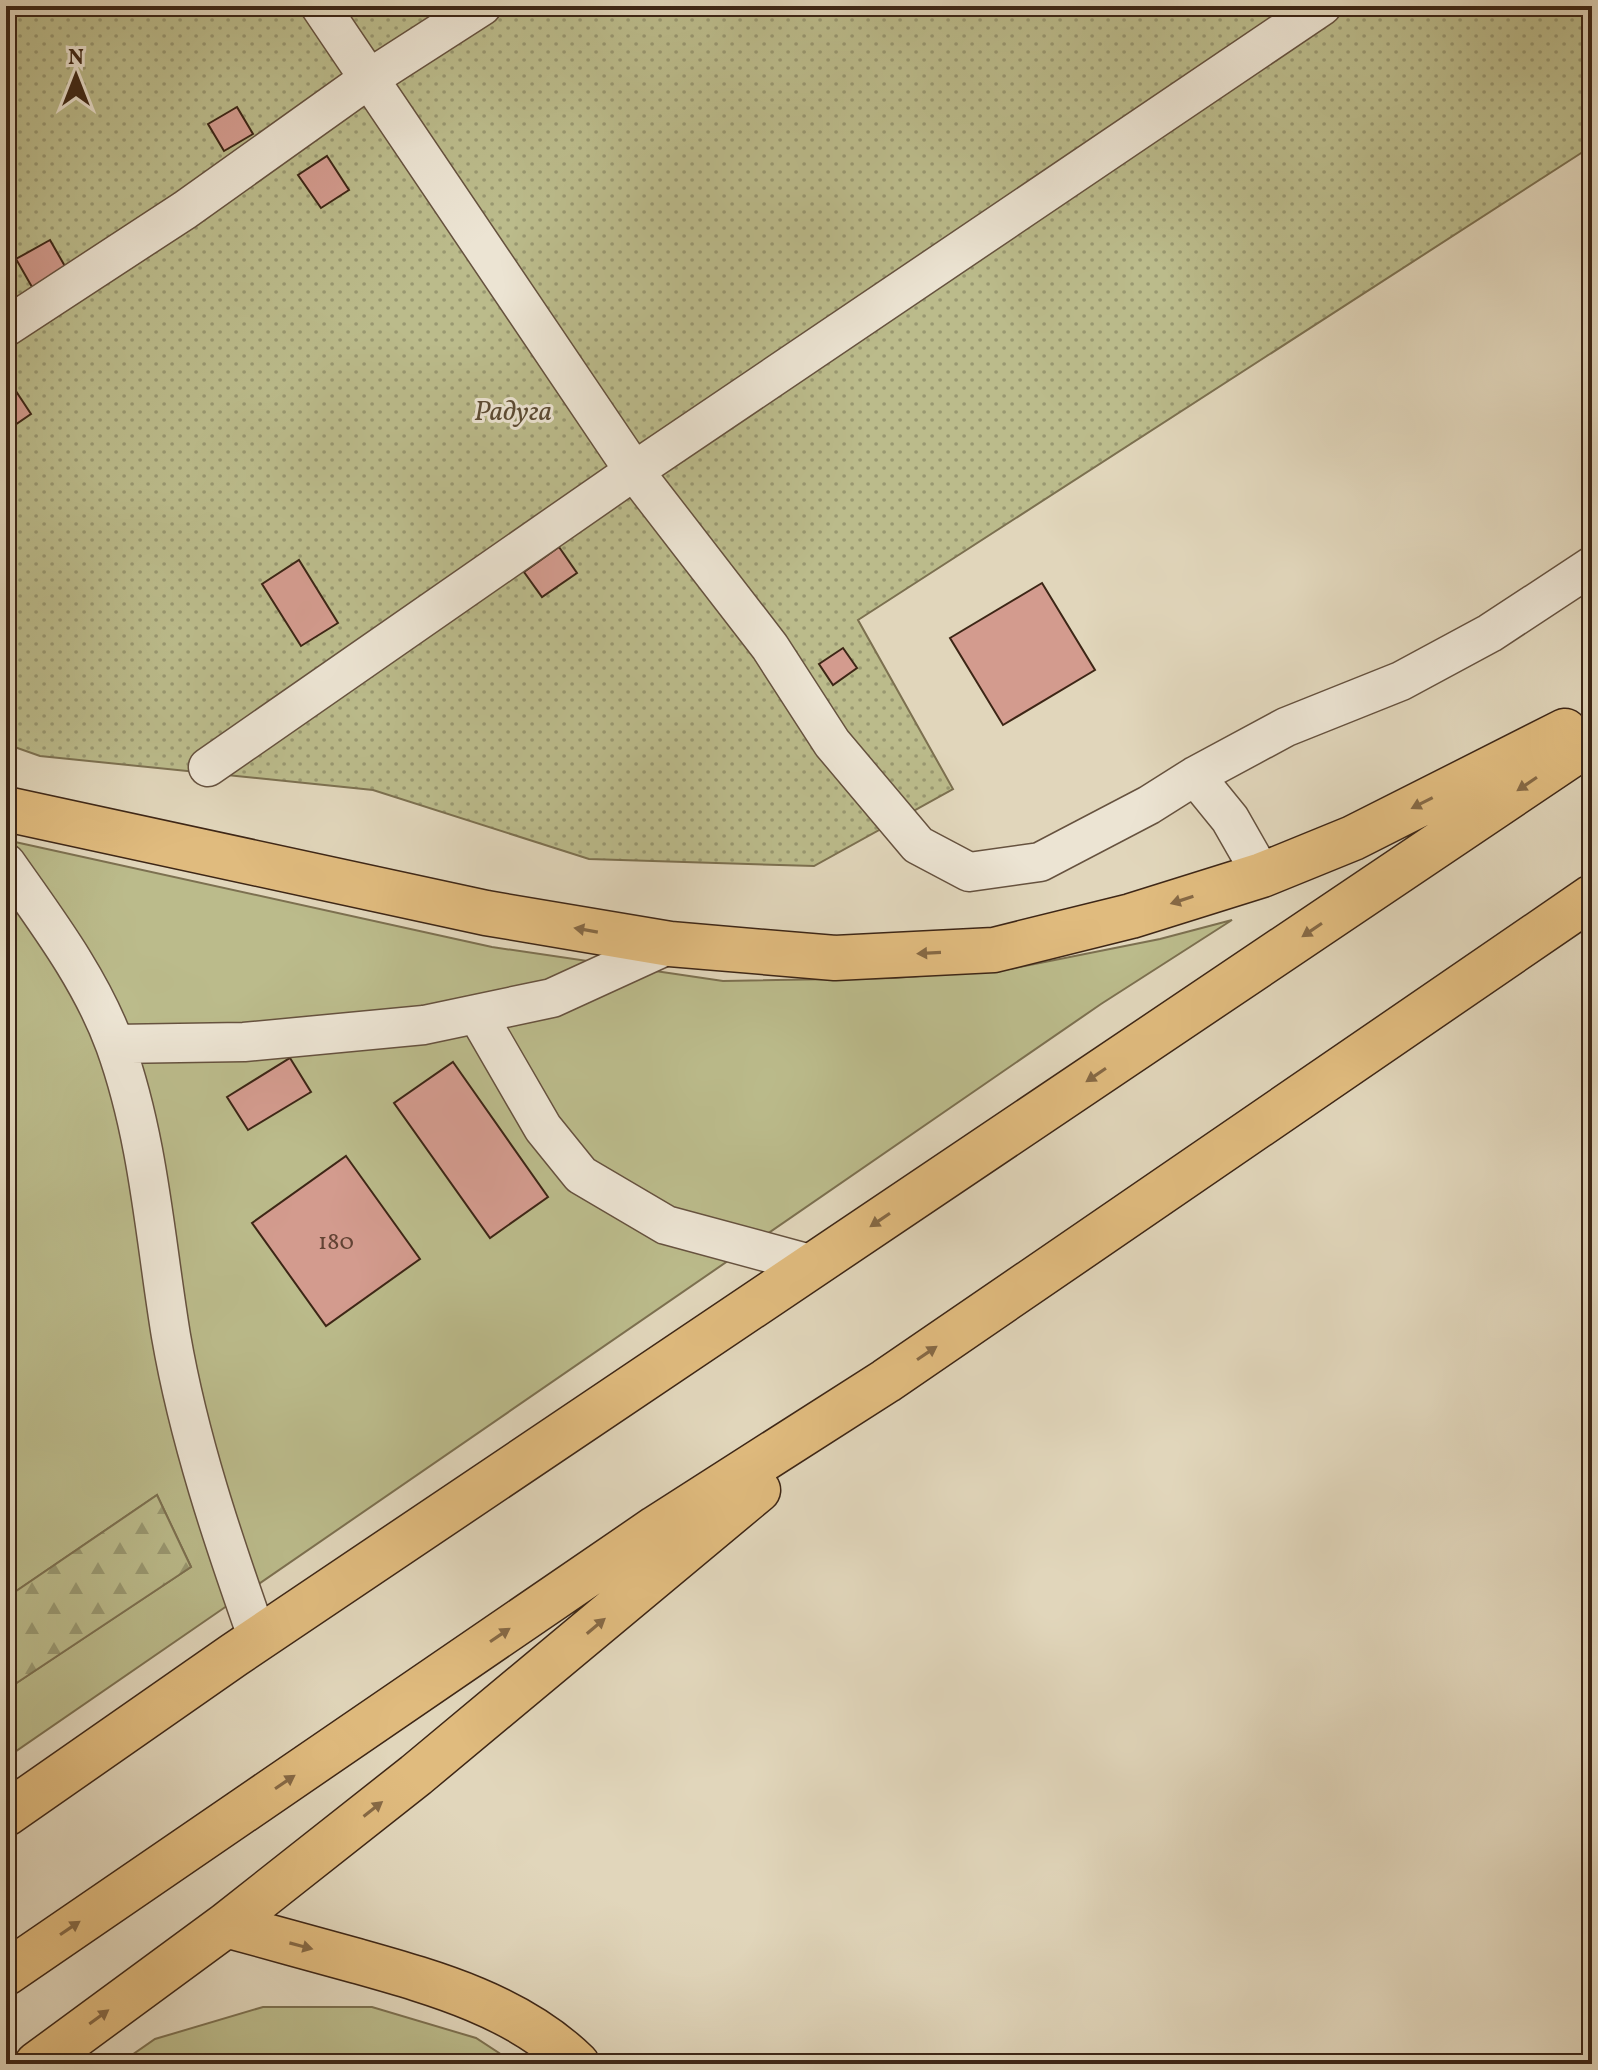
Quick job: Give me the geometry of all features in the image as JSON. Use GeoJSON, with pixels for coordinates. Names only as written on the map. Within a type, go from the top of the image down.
{"type":"FeatureCollection","features":[{"type":"Feature","properties":{"kind":"highway"},"geometry":{"type":"LineString","coordinates":[[6,809],[486,913],[670,944],[835,958],[994,950],[1131,916],[1262,875],[1353,838],[1592,717]]}},
{"type":"Feature","properties":{"kind":"highway"},"geometry":{"type":"LineString","coordinates":[[6,1814],[258,1639],[1592,741]]}},
{"type":"Feature","properties":{"kind":"highway"},"geometry":{"type":"LineString","coordinates":[[6,1973],[656,1528],[886,1381],[1592,897]]}},
{"type":"Feature","properties":{"kind":"highway"},"geometry":{"type":"LineString","coordinates":[[37,2064],[226,1925],[416,1775],[886,1381]]}},
{"type":"Feature","properties":{"kind":"highway"},"geometry":{"type":"LineString","coordinates":[[226,1925],[478,1998],[558,2045],[577,2064]]}},
{"type":"Feature","properties":{"kind":"lane"},"geometry":{"type":"LineString","coordinates":[[320,6],[634,471],[770,647],[832,743],[918,845],[969,872],[1040,862],[1149,805],[1195,776],[1286,727],[1401,681],[1490,633],[1592,566]]}},
{"type":"Feature","properties":{"kind":"lane"},"geometry":{"type":"LineString","coordinates":[[6,327],[185,210],[370,78],[482,6]]}},
{"type":"Feature","properties":{"kind":"lane"},"geometry":{"type":"LineString","coordinates":[[208,767],[634,471],[1322,6]]}},
{"type":"Feature","properties":{"kind":"lane"},"geometry":{"type":"LineString","coordinates":[[1195,776],[1230,819],[1262,875]]}},
{"type":"Feature","properties":{"kind":"lane"},"geometry":{"type":"LineString","coordinates":[[6,863],[84,979],[115,1044],[143,1144],[172,1338],[197,1455],[258,1639]]}},
{"type":"Feature","properties":{"kind":"lane"},"geometry":{"type":"LineString","coordinates":[[115,1044],[244,1042],[424,1025],[552,998],[670,944]]}},
{"type":"Feature","properties":{"kind":"lane"},"geometry":{"type":"LineString","coordinates":[[477,1014],[543,1128],[581,1175],[666,1225],[814,1265]]}},
{"type":"Feature","properties":{"kind":"green space","name":"Радуга"},"geometry":{"type":"Polygon","coordinates":[[[6,6],[1592,6],[1592,146],[858,620],[953,789],[814,866],[589,859],[373,790],[40,756],[6,744],[6,6]]]}},
{"type":"Feature","properties":{"kind":"green space"},"geometry":{"type":"Polygon","coordinates":[[[6,840],[492,947],[723,981],[894,978],[1010,969],[1160,939],[1232,920],[1101,1004],[6,1758],[6,1690],[191,1567],[157,1495],[6,1598],[6,840]]]}},
{"type":"Feature","properties":{"kind":"green space"},"geometry":{"type":"Polygon","coordinates":[[[157,1495],[191,1567],[6,1690],[6,1598],[157,1495]]]}},
{"type":"Feature","properties":{"kind":"green space"},"geometry":{"type":"Polygon","coordinates":[[[263,2007],[372,2007],[476,2038],[516,2064],[119,2064],[155,2039],[263,2007]]]}},
{"type":"Feature","properties":{"kind":"building"},"geometry":{"type":"Polygon","coordinates":[[[425,6],[454,6],[433,19],[425,6]]]}},
{"type":"Feature","properties":{"kind":"building"},"geometry":{"type":"Polygon","coordinates":[[[237,107],[253,134],[224,151],[208,124],[237,107]]]}},
{"type":"Feature","properties":{"kind":"building"},"geometry":{"type":"Polygon","coordinates":[[[327,156],[349,190],[321,208],[298,175],[327,156]]]}},
{"type":"Feature","properties":{"kind":"building"},"geometry":{"type":"Polygon","coordinates":[[[50,240],[70,275],[36,294],[16,259],[50,240]]]}},
{"type":"Feature","properties":{"kind":"building"},"geometry":{"type":"Polygon","coordinates":[[[6,376],[31,414],[6,431],[6,376]]]}},
{"type":"Feature","properties":{"kind":"building"},"geometry":{"type":"Polygon","coordinates":[[[559,547],[577,573],[542,597],[524,572],[559,547]]]}},
{"type":"Feature","properties":{"kind":"building"},"geometry":{"type":"Polygon","coordinates":[[[299,560],[338,623],[301,646],[262,584],[299,560]]]}},
{"type":"Feature","properties":{"kind":"building"},"geometry":{"type":"Polygon","coordinates":[[[1042,583],[1095,670],[1003,725],[950,638],[1042,583]]]}},
{"type":"Feature","properties":{"kind":"building"},"geometry":{"type":"Polygon","coordinates":[[[843,648],[857,668],[833,685],[819,664],[843,648]]]}},
{"type":"Feature","properties":{"kind":"building"},"geometry":{"type":"Polygon","coordinates":[[[290,1058],[311,1092],[248,1130],[227,1097],[290,1058]]]}},
{"type":"Feature","properties":{"kind":"building"},"geometry":{"type":"Polygon","coordinates":[[[453,1062],[548,1197],[490,1238],[394,1103],[453,1062]]]}},
{"type":"Feature","properties":{"kind":"building"},"geometry":{"type":"Polygon","coordinates":[[[346,1156],[420,1259],[326,1326],[252,1223],[346,1156]]]}}]}
